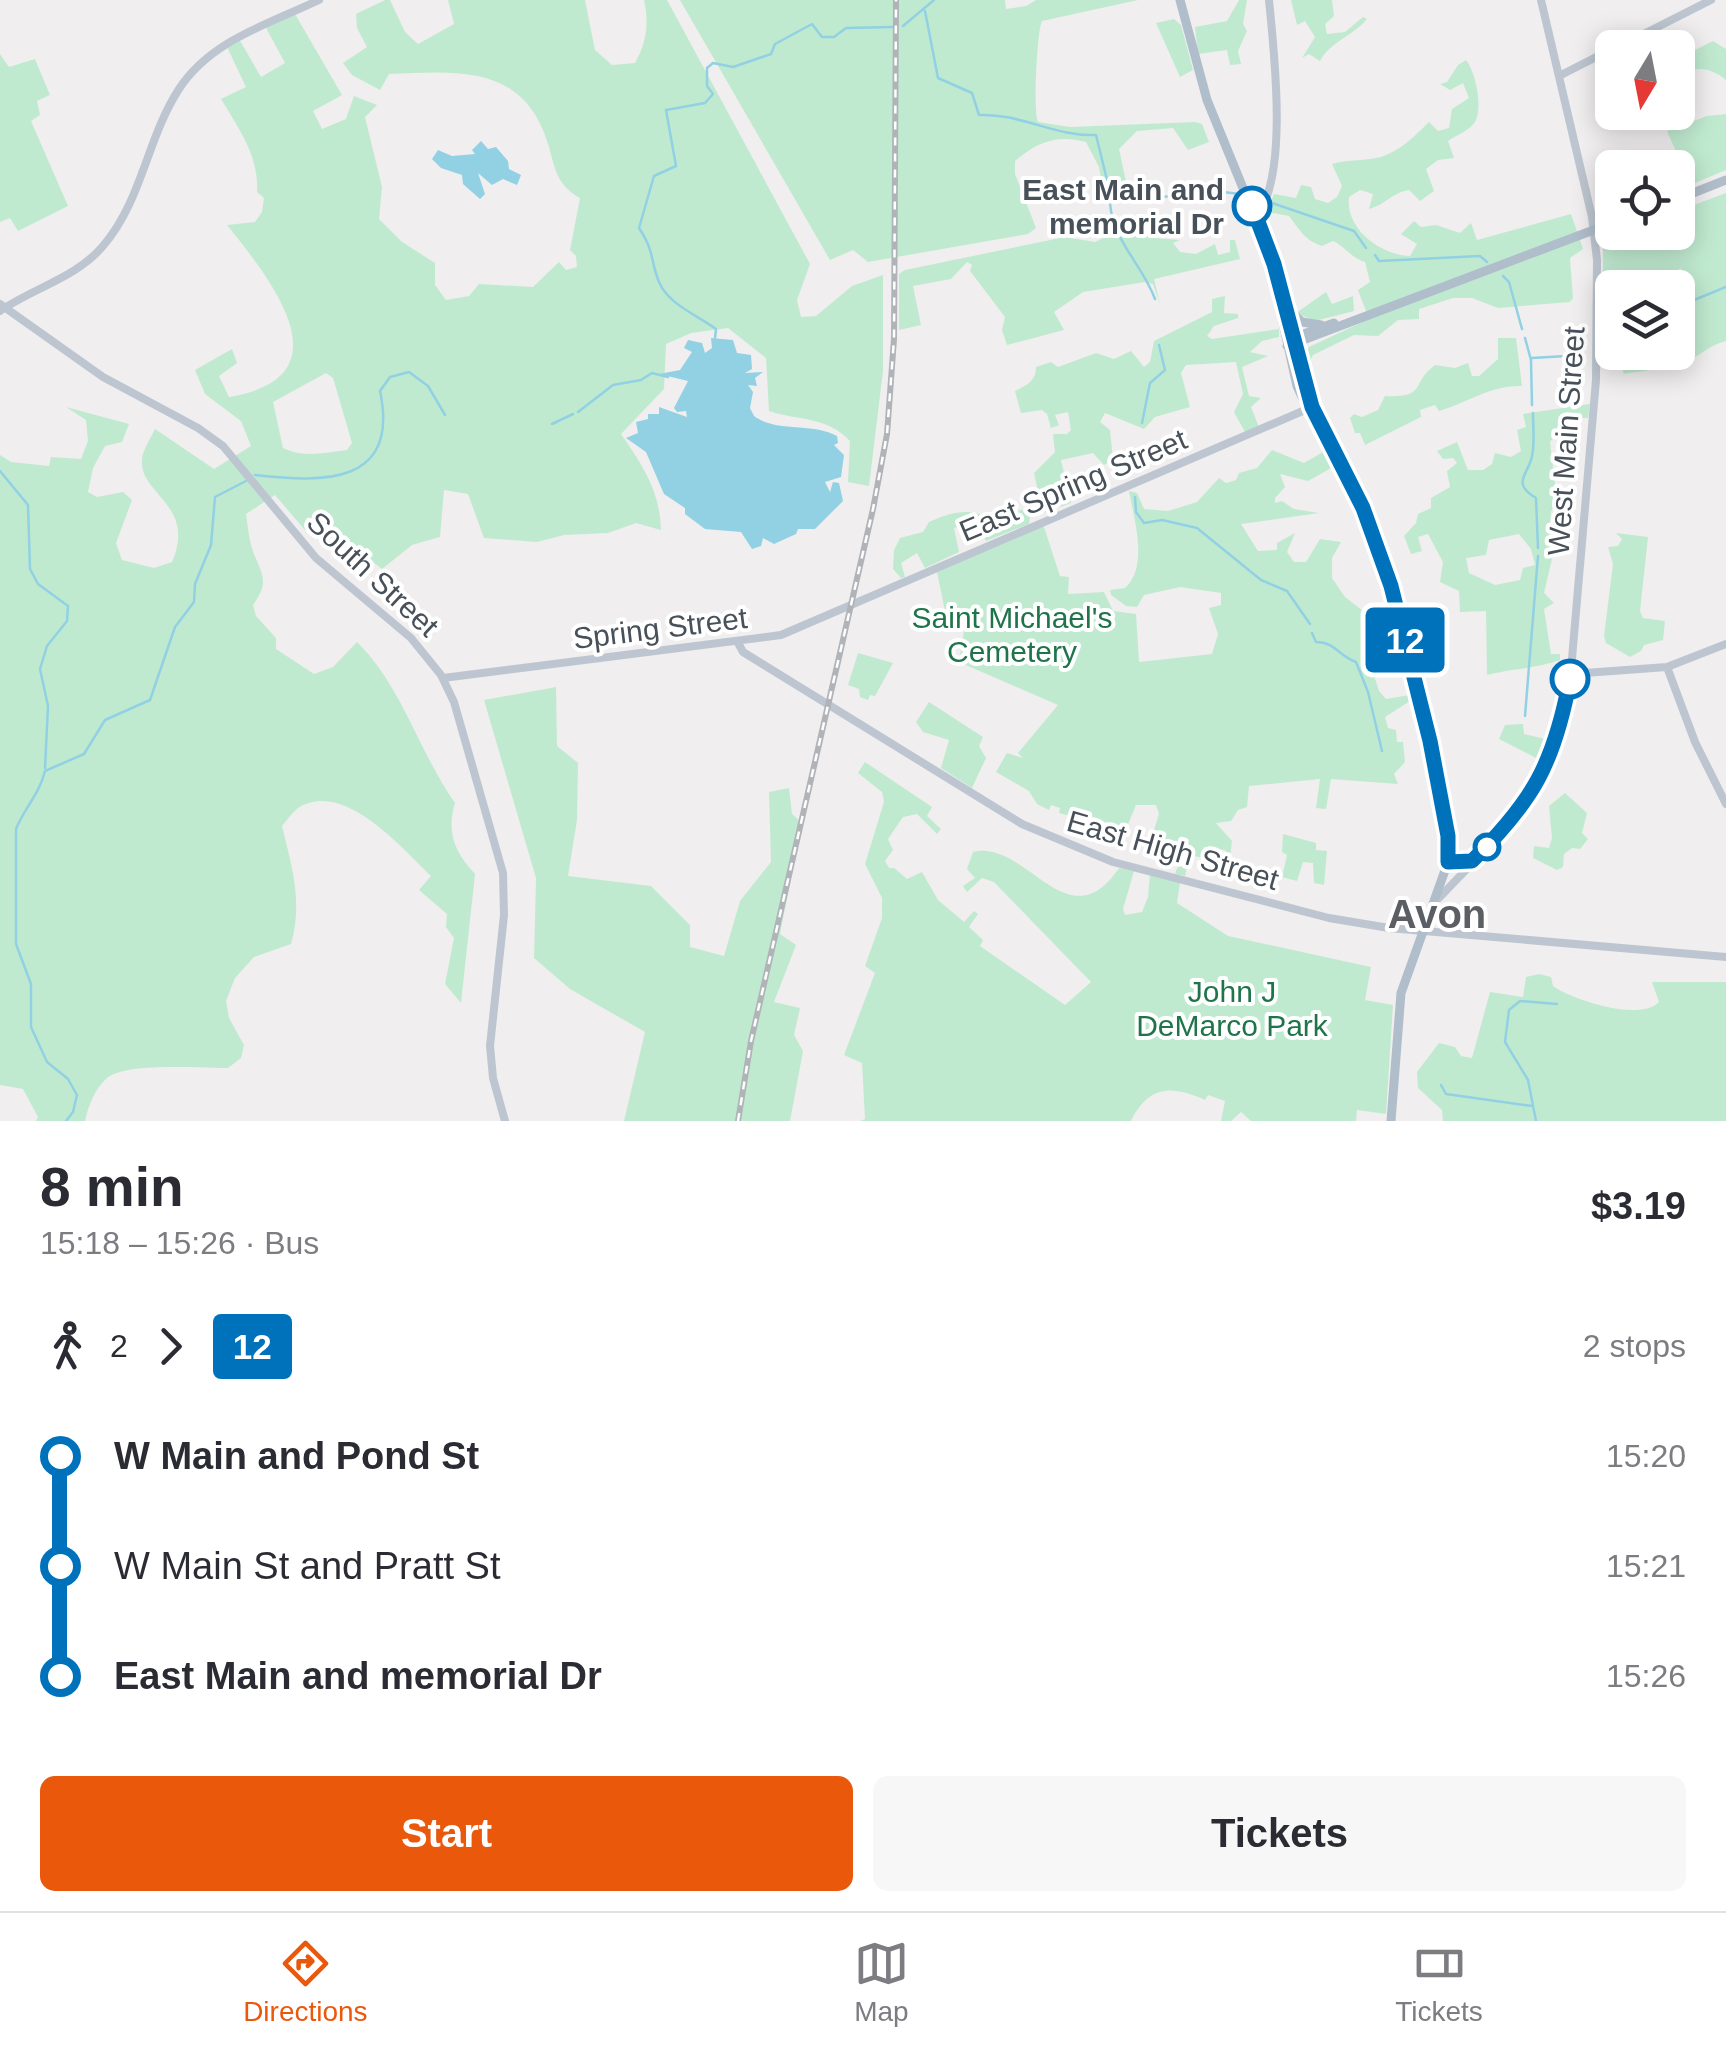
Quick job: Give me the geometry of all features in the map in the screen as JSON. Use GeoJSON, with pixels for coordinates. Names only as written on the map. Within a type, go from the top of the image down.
{"type":"FeatureCollection","features":[{"type":"Feature","properties":{"kind":"main road"},"geometry":{"type":"LineString","coordinates":[[2,308],[74,271],[104,244],[139,183],[174,97],[196,69],[240,35],[319,0]]}},
{"type":"Feature","properties":{"kind":"main road"},"geometry":{"type":"LineString","coordinates":[[1180,0],[1207,100],[1256,217],[1285,304],[1290,342],[1309,408]]}},
{"type":"Feature","properties":{"kind":"main road"},"geometry":{"type":"LineString","coordinates":[[1256,217],[1266,202],[1276,151],[1269,0]]}},
{"type":"Feature","properties":{"kind":"main road","name":"West Main Street"},"geometry":{"type":"LineString","coordinates":[[1542,0],[1595,229]]}},
{"type":"Feature","properties":{"kind":"main road"},"geometry":{"type":"LineString","coordinates":[[1650,30],[1711,0]]}},
{"type":"Feature","properties":{"kind":"main road"},"geometry":{"type":"LineString","coordinates":[[1560,76],[1595,58]]}},
{"type":"Feature","properties":{"kind":"main road"},"geometry":{"type":"LineString","coordinates":[[1695,192],[1726,180]]}},
{"type":"Feature","properties":{"kind":"main road"},"geometry":{"type":"LineString","coordinates":[[1299,363],[1303,348],[1351,320],[1595,229]]}},
{"type":"Feature","properties":{"kind":"main road","name":"West Main Street"},"geometry":{"type":"LineString","coordinates":[[1436,902],[1512,822],[1533,792],[1558,734],[1571,674],[1596,380],[1595,250]]}},
{"type":"Feature","properties":{"kind":"main road"},"geometry":{"type":"LineString","coordinates":[[1268,252],[1309,408],[1368,520],[1398,609],[1439,787],[1447,866],[1404,978],[1391,1121]]}},
{"type":"Feature","properties":{"kind":"main road"},"geometry":{"type":"LineString","coordinates":[[1285,304],[1296,318],[1308,324],[1351,320]]}},
{"type":"Feature","properties":{"kind":"main road","name":"South Street"},"geometry":{"type":"LineString","coordinates":[[2,308],[92,370],[198,428],[223,446],[316,558],[411,638],[445,682],[503,878],[504,914],[490,1046],[492,1074],[505,1121]]}},
{"type":"Feature","properties":{"kind":"main road"},"geometry":{"type":"LineString","coordinates":[[1290,342],[1338,322]]}},
{"type":"Feature","properties":{"kind":"main road"},"geometry":{"type":"LineString","coordinates":[[1290,342],[1324,334]]}},
{"type":"Feature","properties":{"kind":"main road","name":"East Spring Street"},"geometry":{"type":"LineString","coordinates":[[850,606],[1309,408]]}},
{"type":"Feature","properties":{"kind":"main road","name":"Spring Street"},"geometry":{"type":"LineString","coordinates":[[445,682],[470,675],[782,635],[850,606]]}},
{"type":"Feature","properties":{"kind":"main road","name":"East High Street"},"geometry":{"type":"LineString","coordinates":[[737,642],[741,650],[1022,824],[1082,850],[1329,918],[1422,932],[1726,957]]}},
{"type":"Feature","properties":{"kind":"main road"},"geometry":{"type":"LineString","coordinates":[[1571,674],[1667,667],[1726,644]]}},
{"type":"Feature","properties":{"kind":"main road"},"geometry":{"type":"LineString","coordinates":[[1667,667],[1695,742],[1726,804]]}},
{"type":"Feature","properties":{"kind":"main road"},"geometry":{"type":"LineString","coordinates":[[1447,866],[1472,861]]}},
{"type":"Feature","properties":{"kind":"main road"},"geometry":{"type":"LineString","coordinates":[[1447,866],[1464,870]]}},
{"type":"Feature","properties":{"kind":"green space"},"geometry":{"type":"Polygon","coordinates":[[[390,0],[405,32],[418,44],[454,24],[448,0],[585,0],[595,50],[612,65],[635,63],[639,55],[646,32],[644,0],[667,0],[810,264],[797,300],[801,317],[816,316],[852,286],[883,275],[883,371],[869,486],[848,482],[850,441],[841,433],[822,423],[769,411],[766,358],[728,328],[691,333],[666,344],[664,389],[621,434],[654,491],[661,530],[636,523],[608,533],[564,535],[537,542],[484,538],[468,494],[444,490],[440,537],[412,545],[382,569],[367,557],[357,567],[337,551],[322,522],[305,530],[275,495],[246,514],[263,580],[253,605],[256,616],[276,638],[276,649],[314,674],[333,667],[357,642],[386,679],[455,803],[454,841],[475,874],[461,1003],[445,984],[454,938],[446,927],[447,914],[419,890],[431,876],[371,821],[334,802],[315,801],[298,808],[282,826],[296,899],[291,944],[254,957],[235,978],[226,1001],[229,1018],[244,1045],[241,1058],[228,1068],[147,1068],[116,1073],[99,1087],[85,1121],[36,1121],[38,1117],[23,1089],[0,1085],[0,455],[11,462],[49,466],[51,457],[81,459],[88,441],[86,420],[66,407],[129,424],[122,442],[105,446],[93,468],[88,492],[97,497],[123,492],[132,500],[116,543],[122,560],[154,568],[172,562],[178,542],[172,513],[143,471],[143,455],[155,429],[214,469],[251,446],[241,421],[205,394],[195,370],[232,349],[237,363],[219,376],[229,397],[265,386],[286,370],[293,349],[290,324],[279,299],[227,225],[255,222],[262,212],[264,198],[257,192],[255,166],[246,143],[221,99],[246,87],[227,47],[239,39],[261,77],[285,63],[265,26],[295,14],[342,95],[313,111],[322,129],[346,119],[354,96],[377,105],[365,117],[382,187],[379,219],[402,242],[435,263],[435,285],[446,300],[469,296],[479,284],[533,287],[559,262],[566,270],[577,267],[576,256],[570,250],[580,198],[558,177],[538,120],[524,100],[487,78],[441,72],[389,74],[380,90],[352,75],[343,63],[367,47],[357,28],[356,14],[390,0]],[[326,373],[273,402],[283,448],[323,453],[347,450],[352,443],[333,378],[326,373]]]}},
{"type":"Feature","properties":{"kind":"green space"},"geometry":{"type":"Polygon","coordinates":[[[680,0],[1005,0],[1006,9],[1036,0],[1138,0],[1042,21],[1036,72],[1038,122],[1070,127],[1195,122],[1202,124],[1209,142],[1188,150],[1173,128],[1137,131],[1119,149],[1128,191],[1104,195],[1099,167],[1086,142],[1048,141],[1015,161],[1015,174],[1036,228],[1028,234],[868,262],[853,250],[830,260],[680,0]]]}},
{"type":"Feature","properties":{"kind":"green space"},"geometry":{"type":"Polygon","coordinates":[[[1239,0],[1247,0],[1243,24],[1247,31],[1238,51],[1241,64],[1230,65],[1227,50],[1198,54],[1195,27],[1227,21],[1239,0]]]}},
{"type":"Feature","properties":{"kind":"green space"},"geometry":{"type":"Polygon","coordinates":[[[1291,0],[1332,0],[1334,16],[1325,24],[1327,34],[1345,32],[1363,17],[1367,19],[1320,61],[1309,54],[1302,58],[1315,37],[1305,21],[1297,25],[1291,0]]]}},
{"type":"Feature","properties":{"kind":"green space"},"geometry":{"type":"Polygon","coordinates":[[[1174,19],[1181,25],[1193,70],[1180,77],[1156,23],[1174,19]]]}},
{"type":"Feature","properties":{"kind":"green space"},"geometry":{"type":"Polygon","coordinates":[[[1713,41],[1726,49],[1726,80],[1713,72],[1695,70],[1695,50],[1713,41]]]}},
{"type":"Feature","properties":{"kind":"green space"},"geometry":{"type":"Polygon","coordinates":[[[0,54],[9,67],[35,59],[50,95],[37,101],[40,115],[31,121],[68,206],[18,231],[10,218],[0,222],[0,54]]]}},
{"type":"Feature","properties":{"kind":"green space"},"geometry":{"type":"Polygon","coordinates":[[[1466,60],[1477,91],[1477,116],[1470,128],[1448,141],[1454,158],[1438,160],[1426,169],[1434,191],[1420,201],[1409,190],[1403,191],[1369,209],[1373,194],[1360,190],[1349,197],[1353,220],[1377,245],[1410,256],[1417,244],[1401,234],[1414,221],[1421,227],[1436,225],[1460,233],[1471,223],[1477,240],[1571,214],[1583,249],[1570,258],[1573,298],[1570,302],[1498,308],[1472,298],[1453,298],[1419,309],[1419,319],[1398,320],[1378,336],[1354,335],[1313,355],[1307,368],[1305,357],[1309,347],[1369,319],[1358,290],[1370,282],[1365,262],[1342,246],[1333,241],[1322,246],[1303,234],[1289,216],[1267,212],[1274,194],[1296,198],[1301,185],[1311,187],[1315,199],[1328,203],[1337,197],[1342,186],[1332,164],[1388,154],[1429,122],[1438,131],[1449,128],[1452,109],[1469,98],[1463,83],[1450,90],[1440,84],[1447,82],[1466,60]]]}},
{"type":"Feature","properties":{"kind":"green space"},"geometry":{"type":"Polygon","coordinates":[[[1726,114],[1726,170],[1695,183],[1695,150],[1675,150],[1667,131],[1695,130],[1695,120],[1726,114]]]}},
{"type":"Feature","properties":{"kind":"green space"},"geometry":{"type":"Polygon","coordinates":[[[1726,193],[1726,341],[1695,357],[1695,270],[1603,270],[1603,250],[1695,250],[1695,205],[1726,193]]]}},
{"type":"Feature","properties":{"kind":"green space"},"geometry":{"type":"Polygon","coordinates":[[[1144,226],[1155,238],[1180,240],[1173,243],[1180,252],[1196,254],[1215,244],[1218,255],[1230,252],[1230,240],[1235,240],[1240,259],[1154,279],[1160,304],[1153,284],[1145,282],[1083,292],[1054,312],[1064,330],[1007,345],[1002,330],[1005,317],[967,262],[951,279],[913,286],[921,325],[899,330],[899,274],[905,270],[1065,237],[1095,242],[1122,229],[1144,226]]]}},
{"type":"Feature","properties":{"kind":"green space"},"geometry":{"type":"Polygon","coordinates":[[[1326,292],[1332,304],[1353,296],[1354,311],[1315,321],[1296,313],[1326,292]]]}},
{"type":"Feature","properties":{"kind":"green space"},"geometry":{"type":"Polygon","coordinates":[[[1225,296],[1224,313],[1238,314],[1238,318],[1214,326],[1207,336],[1212,339],[1279,329],[1279,337],[1262,341],[1250,352],[1268,356],[1242,367],[1249,396],[1261,398],[1251,407],[1259,427],[1245,432],[1234,412],[1243,394],[1236,362],[1186,365],[1181,373],[1190,407],[1155,417],[1144,429],[1105,413],[1100,422],[1110,430],[1113,460],[1104,465],[1093,453],[1061,460],[1071,503],[1043,513],[1034,473],[1055,452],[1053,434],[1067,434],[1071,430],[1068,412],[1055,415],[1059,425],[1051,428],[1042,410],[1021,413],[1015,391],[1033,379],[1036,367],[1051,362],[1058,367],[1096,353],[1114,359],[1131,351],[1144,367],[1150,362],[1154,341],[1212,312],[1212,299],[1225,296]]]}},
{"type":"Feature","properties":{"kind":"green space"},"geometry":{"type":"Polygon","coordinates":[[[1498,338],[1516,338],[1522,386],[1490,391],[1439,411],[1435,405],[1420,410],[1421,417],[1365,445],[1360,433],[1355,433],[1350,418],[1354,414],[1362,417],[1378,410],[1385,396],[1413,392],[1435,365],[1455,368],[1468,363],[1472,376],[1479,376],[1498,359],[1498,338]]]}},
{"type":"Feature","properties":{"kind":"green space"},"geometry":{"type":"Polygon","coordinates":[[[1590,404],[1588,418],[1557,427],[1550,442],[1557,500],[1551,512],[1548,543],[1555,546],[1544,593],[1554,603],[1544,609],[1551,654],[1560,654],[1560,660],[1487,675],[1486,611],[1460,612],[1459,591],[1440,582],[1443,562],[1428,534],[1418,537],[1422,551],[1411,554],[1404,536],[1416,523],[1418,514],[1431,508],[1431,498],[1450,487],[1447,471],[1457,463],[1453,458],[1443,459],[1437,451],[1457,442],[1468,470],[1483,470],[1492,464],[1495,453],[1511,457],[1521,451],[1517,430],[1526,427],[1523,414],[1590,404]],[[1519,534],[1489,540],[1486,555],[1466,558],[1469,573],[1495,585],[1520,580],[1523,568],[1535,565],[1531,549],[1519,534]]]}},
{"type":"Feature","properties":{"kind":"green space","name":"Saint Michael's Cemetery"},"geometry":{"type":"Polygon","coordinates":[[[1272,450],[1304,463],[1323,452],[1333,467],[1308,481],[1280,474],[1285,487],[1275,498],[1275,503],[1282,501],[1294,509],[1319,513],[1241,524],[1258,551],[1277,550],[1277,543],[1295,533],[1287,552],[1294,562],[1306,562],[1320,539],[1341,542],[1332,558],[1332,578],[1345,597],[1363,611],[1371,630],[1386,639],[1383,651],[1369,660],[1379,691],[1386,699],[1410,695],[1410,701],[1385,717],[1388,728],[1396,730],[1397,742],[1403,742],[1405,762],[1394,774],[1398,784],[1331,779],[1326,809],[1316,808],[1320,779],[1249,786],[1247,807],[1238,810],[1231,821],[1216,823],[1232,841],[1230,858],[1225,850],[1204,847],[1203,858],[1190,855],[1185,876],[1175,874],[1181,857],[1150,843],[1159,814],[1156,805],[1136,805],[1127,827],[1115,826],[1085,814],[1082,819],[1059,813],[1060,808],[1051,805],[1049,810],[1037,804],[1029,791],[996,772],[1007,753],[1023,758],[1018,753],[1058,705],[959,662],[967,612],[946,616],[937,572],[1043,524],[1060,576],[1069,577],[1068,594],[1104,592],[1113,611],[1136,614],[1139,662],[1212,654],[1218,634],[1209,608],[1221,605],[1221,593],[1180,587],[1144,595],[1137,607],[1126,606],[1111,595],[1110,590],[1125,588],[1136,568],[1138,542],[1129,491],[1137,493],[1144,509],[1168,511],[1197,502],[1219,478],[1226,483],[1236,480],[1239,473],[1257,468],[1272,450]]]}},
{"type":"Feature","properties":{"kind":"green space"},"geometry":{"type":"Polygon","coordinates":[[[1031,507],[1029,524],[986,541],[980,530],[974,532],[968,524],[954,528],[959,552],[925,568],[917,553],[901,563],[905,577],[901,578],[893,569],[894,550],[900,538],[923,532],[929,522],[961,512],[991,519],[1031,507]]]}},
{"type":"Feature","properties":{"kind":"green space"},"geometry":{"type":"Polygon","coordinates":[[[1616,533],[1648,537],[1640,611],[1643,618],[1665,621],[1663,640],[1644,645],[1630,657],[1606,643],[1604,636],[1613,564],[1608,547],[1618,546],[1622,539],[1616,533]]]}},
{"type":"Feature","properties":{"kind":"green space"},"geometry":{"type":"Polygon","coordinates":[[[858,653],[893,663],[875,696],[870,695],[868,700],[860,697],[859,689],[848,685],[858,653]]]}},
{"type":"Feature","properties":{"kind":"green space"},"geometry":{"type":"Polygon","coordinates":[[[556,687],[557,746],[578,763],[577,820],[568,876],[651,886],[690,925],[690,947],[724,956],[740,901],[771,862],[769,792],[789,788],[792,814],[802,823],[780,934],[796,945],[774,1002],[800,1008],[794,1035],[803,1051],[790,1121],[624,1121],[645,1032],[570,989],[534,958],[536,878],[484,700],[556,687]]]}},
{"type":"Feature","properties":{"kind":"green space"},"geometry":{"type":"Polygon","coordinates":[[[929,702],[983,737],[979,746],[986,758],[972,788],[941,768],[949,740],[923,732],[916,722],[929,702]]]}},
{"type":"Feature","properties":{"kind":"green space"},"geometry":{"type":"Polygon","coordinates":[[[1523,724],[1524,734],[1550,740],[1542,761],[1499,739],[1505,725],[1523,724]]]}},
{"type":"Feature","properties":{"kind":"green space","name":"John J DeMarco Park"},"geometry":{"type":"Polygon","coordinates":[[[865,762],[932,807],[927,816],[941,829],[937,834],[917,814],[903,817],[888,839],[893,850],[885,861],[889,868],[907,879],[922,872],[938,900],[964,922],[974,911],[978,914],[969,927],[983,940],[980,946],[1065,1005],[1091,982],[994,882],[982,878],[967,892],[963,886],[975,878],[967,869],[973,852],[993,852],[1065,893],[1082,896],[1100,889],[1119,868],[1134,871],[1123,909],[1125,915],[1142,912],[1150,875],[1180,883],[1177,903],[1228,936],[1371,967],[1365,1000],[1393,1005],[1386,1114],[1357,1110],[1356,1121],[1251,1121],[1241,1112],[1231,1121],[1221,1121],[1225,1101],[1208,1095],[1205,1100],[1182,1092],[1162,1091],[1146,1100],[1131,1121],[860,1121],[865,1119],[862,1063],[844,1055],[875,973],[865,966],[882,918],[882,898],[865,864],[884,802],[882,792],[858,773],[865,762]]]}},
{"type":"Feature","properties":{"kind":"green space"},"geometry":{"type":"Polygon","coordinates":[[[1565,793],[1587,813],[1582,833],[1588,839],[1580,849],[1572,848],[1564,854],[1563,867],[1557,870],[1533,858],[1534,846],[1549,848],[1549,806],[1565,793]]]}},
{"type":"Feature","properties":{"kind":"green space"},"geometry":{"type":"Polygon","coordinates":[[[1283,834],[1316,843],[1316,850],[1327,851],[1324,885],[1314,883],[1313,863],[1303,862],[1297,881],[1282,877],[1287,855],[1282,852],[1283,834]]]}},
{"type":"Feature","properties":{"kind":"green space"},"geometry":{"type":"Polygon","coordinates":[[[1526,977],[1551,977],[1553,986],[1575,997],[1606,1007],[1637,1010],[1659,1002],[1652,982],[1726,982],[1726,1121],[1443,1121],[1442,1110],[1418,1088],[1417,1072],[1439,1043],[1472,1058],[1490,992],[1523,997],[1526,977]]]}},
{"type":"Feature","properties":{"kind":"water"},"geometry":{"type":"Polygon","coordinates":[[[481,141],[488,149],[496,147],[508,161],[509,169],[521,175],[517,185],[503,179],[492,185],[478,173],[485,194],[480,199],[463,184],[462,175],[441,168],[432,159],[438,150],[452,156],[475,154],[472,150],[481,141]]]}},
{"type":"Feature","properties":{"kind":"water"},"geometry":{"type":"Polygon","coordinates":[[[711,338],[733,340],[737,353],[751,355],[752,369],[745,373],[763,372],[755,378],[757,386],[748,385],[753,392],[750,408],[754,416],[773,424],[817,429],[837,436],[838,443],[834,445],[844,455],[841,477],[825,482],[830,492],[833,482],[839,483],[843,501],[815,529],[798,529],[796,534],[774,544],[763,538],[761,546],[752,549],[741,532],[705,529],[664,494],[646,452],[626,438],[638,433],[636,422],[648,419],[648,414],[659,414],[659,407],[687,417],[686,411],[677,412],[674,408],[688,381],[659,374],[680,370],[692,352],[684,348],[688,340],[702,343],[705,353],[712,348],[711,338]]]}},
{"type":"Feature","properties":{"kind":"waterway"},"geometry":{"type":"LineString","coordinates":[[903,26],[934,0]]}},
{"type":"Feature","properties":{"kind":"waterway"},"geometry":{"type":"LineString","coordinates":[[925,11],[938,78],[972,93],[979,115],[1096,135],[1110,192]]}},
{"type":"Feature","properties":{"kind":"waterway"},"geometry":{"type":"LineString","coordinates":[[715,338],[716,329],[663,290],[639,228],[654,176],[676,166],[666,110],[705,103],[713,94],[707,86],[707,68],[713,63],[733,67],[771,54],[775,44],[812,24],[822,37],[834,37],[846,28],[893,27]]}},
{"type":"Feature","properties":{"kind":"waterway"},"geometry":{"type":"LineString","coordinates":[[1155,299],[1122,242],[1110,203],[1214,191],[1240,194]]}},
{"type":"Feature","properties":{"kind":"waterway"},"geometry":{"type":"LineString","coordinates":[[1272,203],[1354,231],[1366,248]]}},
{"type":"Feature","properties":{"kind":"waterway"},"geometry":{"type":"LineString","coordinates":[[1375,255],[1379,261],[1480,256],[1487,262]]}},
{"type":"Feature","properties":{"kind":"waterway"},"geometry":{"type":"LineString","coordinates":[[1503,276],[1509,282],[1522,329]]}},
{"type":"Feature","properties":{"kind":"waterway"},"geometry":{"type":"LineString","coordinates":[[1695,300],[1726,287]]}},
{"type":"Feature","properties":{"kind":"waterway"},"geometry":{"type":"LineString","coordinates":[[1525,338],[1531,360],[1532,405]]}},
{"type":"Feature","properties":{"kind":"waterway"},"geometry":{"type":"LineString","coordinates":[[1142,423],[1150,383],[1165,370],[1159,345]]}},
{"type":"Feature","properties":{"kind":"waterway"},"geometry":{"type":"LineString","coordinates":[[1532,358],[1566,356]]}},
{"type":"Feature","properties":{"kind":"waterway"},"geometry":{"type":"LineString","coordinates":[[255,475],[330,477],[367,461],[379,445],[383,422],[380,391],[390,377],[409,372],[428,386],[445,415]]}},
{"type":"Feature","properties":{"kind":"waterway"},"geometry":{"type":"LineString","coordinates":[[578,412],[613,385],[641,380],[652,373],[668,377]]}},
{"type":"Feature","properties":{"kind":"waterway"},"geometry":{"type":"LineString","coordinates":[[1533,413],[1533,451],[1523,483],[1536,498],[1538,548]]}},
{"type":"Feature","properties":{"kind":"waterway"},"geometry":{"type":"LineString","coordinates":[[552,424],[573,414]]}},
{"type":"Feature","properties":{"kind":"waterway"},"geometry":{"type":"LineString","coordinates":[[0,471],[28,505],[30,569],[38,584],[68,606],[67,621],[47,646],[40,669],[48,706],[45,768]]}},
{"type":"Feature","properties":{"kind":"waterway"},"geometry":{"type":"LineString","coordinates":[[66,1121],[77,1095],[68,1079],[47,1062],[31,1027],[31,984],[16,944],[16,829],[45,771],[84,754],[105,720],[150,700],[175,627],[194,602],[195,584],[211,545],[215,497],[246,481]]}},
{"type":"Feature","properties":{"kind":"waterway"},"geometry":{"type":"LineString","coordinates":[[1135,497],[1136,512],[1144,523],[1162,520],[1197,528],[1261,580],[1287,591],[1310,624]]}},
{"type":"Feature","properties":{"kind":"waterway"},"geometry":{"type":"LineString","coordinates":[[1525,716],[1538,556]]}},
{"type":"Feature","properties":{"kind":"waterway"},"geometry":{"type":"LineString","coordinates":[[1312,633],[1316,642],[1328,644],[1356,662],[1368,692],[1382,751]]}},
{"type":"Feature","properties":{"kind":"waterway"},"geometry":{"type":"LineString","coordinates":[[1536,1121],[1528,1080],[1505,1042],[1509,1010],[1520,1001],[1557,1004]]}},
{"type":"Feature","properties":{"kind":"waterway"},"geometry":{"type":"LineString","coordinates":[[1441,1085],[1446,1094],[1532,1106]]}},
{"type":"Feature","properties":{"kind":"railway"},"geometry":{"type":"LineString","coordinates":[[738,1121],[751,1041],[887,434],[894,339],[896,0]]}},
{"type":"Feature","properties":{"kind":"bus line","name":"12"},"geometry":{"type":"LineString","coordinates":[[1252,206],[1274,264],[1312,407],[1363,508],[1391,586],[1430,741],[1448,836],[1448,862],[1472,861],[1526,803],[1554,743],[1570,679]]}},
{"type":"Feature","properties":{"kind":"place","name":"East Main and memorial Dr"},"geometry":{"type":"Point","coordinates":[1252,206]}},
{"type":"Feature","properties":{"kind":"district","name":"Avon"},"geometry":{"type":"Point","coordinates":[1437,914]}}]}
